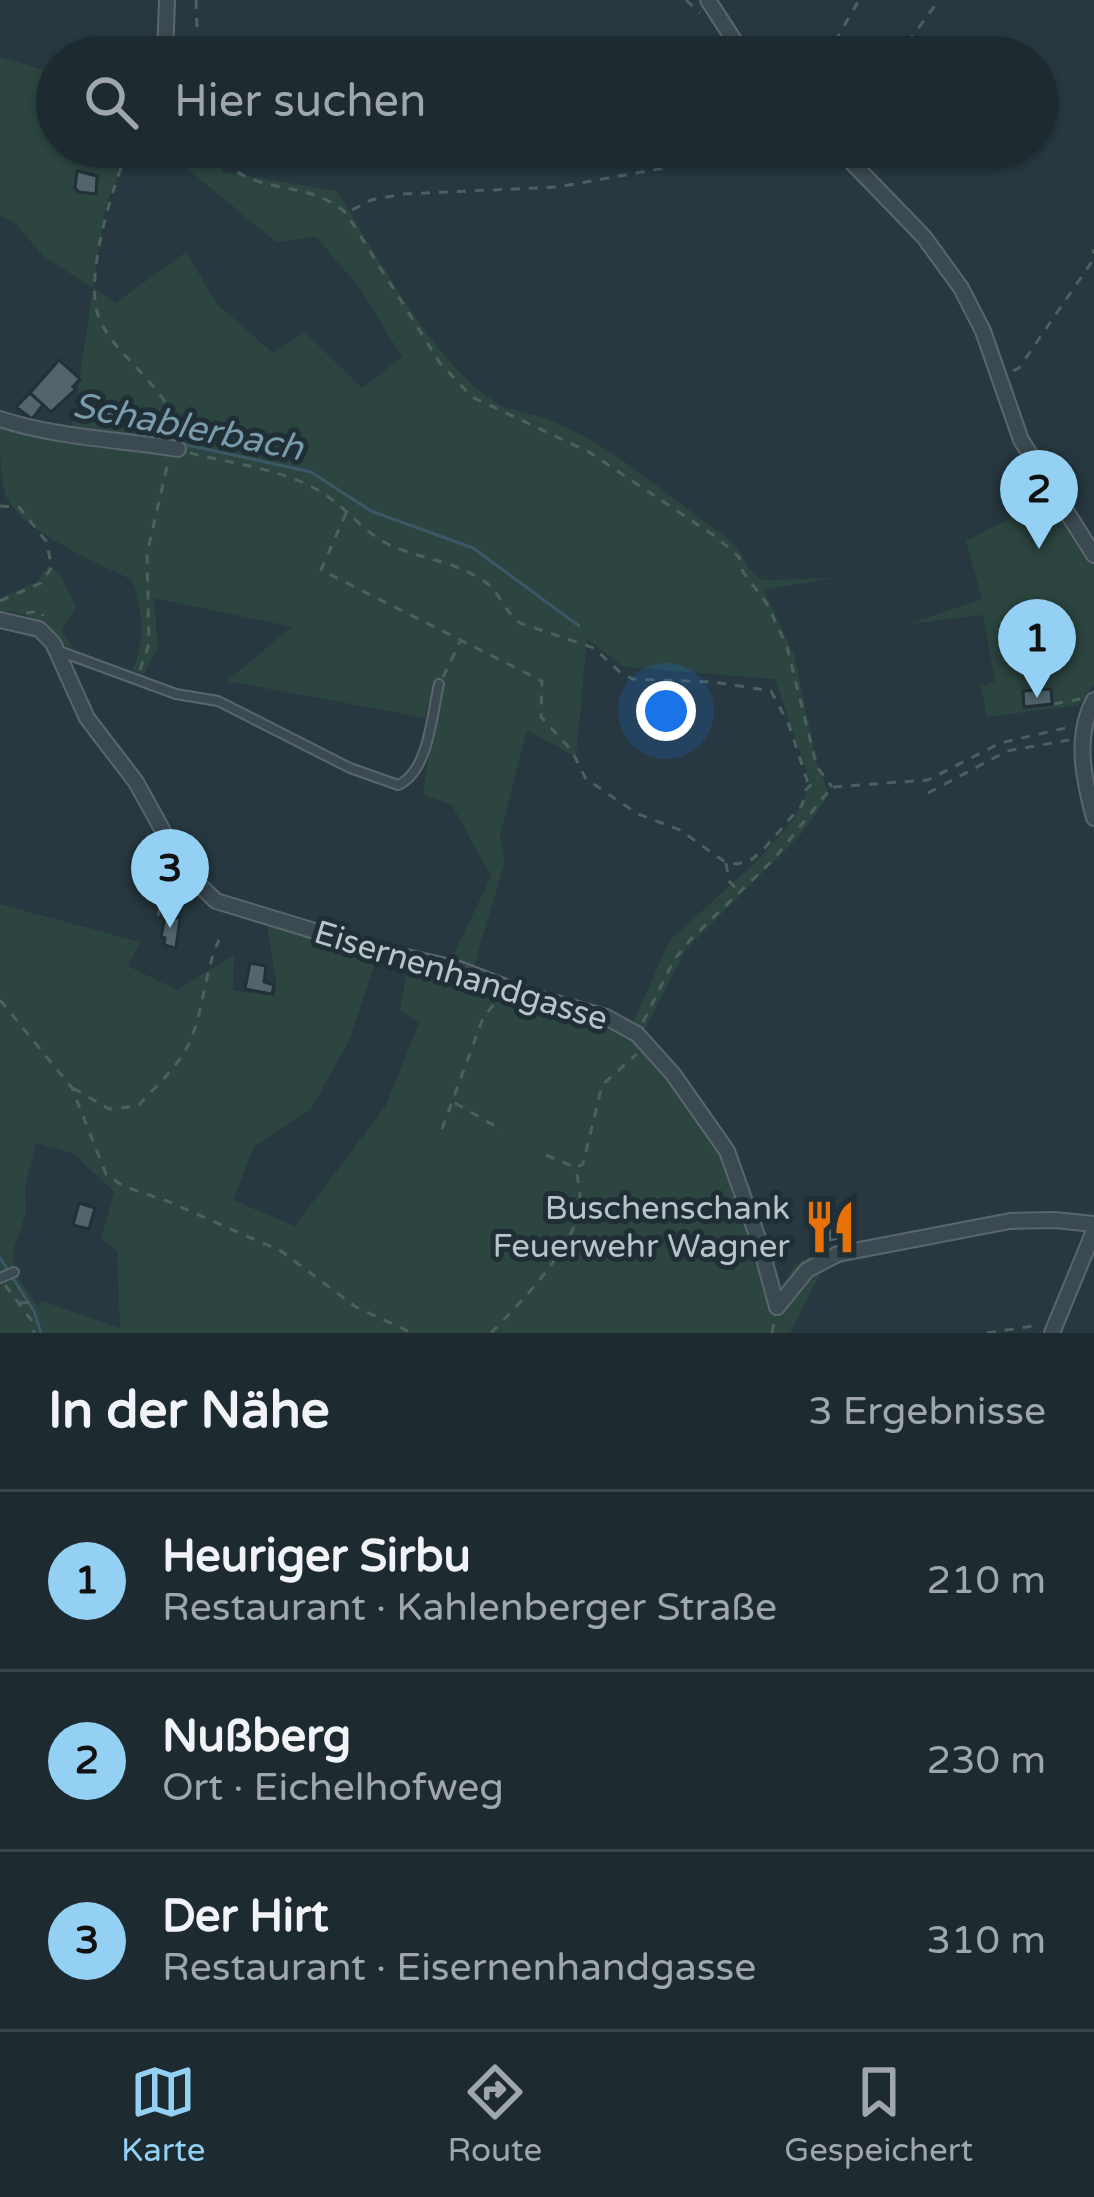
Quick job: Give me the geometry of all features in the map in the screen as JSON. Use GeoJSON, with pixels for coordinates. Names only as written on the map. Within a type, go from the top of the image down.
{"type":"FeatureCollection","features":[{"type":"Feature","properties":{"kind":"street"},"geometry":{"type":"LineString","coordinates":[[166,36],[167,0]]}},
{"type":"Feature","properties":{"kind":"street"},"geometry":{"type":"LineString","coordinates":[[708,0],[731,36]]}},
{"type":"Feature","properties":{"kind":"street"},"geometry":{"type":"LineString","coordinates":[[855,168],[953,275],[978,319],[1021,440],[1094,555]]}},
{"type":"Feature","properties":{"kind":"street"},"geometry":{"type":"LineString","coordinates":[[0,419],[45,433],[106,436],[180,449]]}},
{"type":"Feature","properties":{"kind":"street"},"geometry":{"type":"LineString","coordinates":[[0,620],[39,629],[57,651],[87,718],[136,782],[193,882]]}},
{"type":"Feature","properties":{"kind":"street"},"geometry":{"type":"LineString","coordinates":[[1094,700],[1083,733],[1085,779],[1094,818]]}},
{"type":"Feature","properties":{"kind":"street","name":"Eisernenhandgasse"},"geometry":{"type":"LineString","coordinates":[[193,882],[229,906],[384,952],[438,962],[590,1011],[642,1039],[727,1150],[777,1307],[807,1270],[838,1254],[1010,1221],[1055,1220],[1094,1228]]}},
{"type":"Feature","properties":{"kind":"street"},"geometry":{"type":"LineString","coordinates":[[1053,1329],[1094,1228]]}},
{"type":"Feature","properties":{"kind":"lane"},"geometry":{"type":"LineString","coordinates":[[57,651],[137,676],[176,694],[228,704],[350,768],[398,785],[411,778],[422,756],[439,684]]}},
{"type":"Feature","properties":{"kind":"lane"},"geometry":{"type":"LineString","coordinates":[[0,1278],[14,1272]]}},
{"type":"Feature","properties":{"kind":"path"},"geometry":{"type":"LineString","coordinates":[[196,0],[197,36]]}},
{"type":"Feature","properties":{"kind":"path"},"geometry":{"type":"LineString","coordinates":[[838,36],[859,0]]}},
{"type":"Feature","properties":{"kind":"path"},"geometry":{"type":"LineString","coordinates":[[912,36],[939,0]]}},
{"type":"Feature","properties":{"kind":"path"},"geometry":{"type":"LineString","coordinates":[[122,168],[111,196],[94,291],[98,313],[110,338],[169,405],[180,449],[152,521],[147,575],[149,644],[137,676]]}},
{"type":"Feature","properties":{"kind":"path"},"geometry":{"type":"LineString","coordinates":[[228,168],[257,184],[330,199],[346,213],[440,363],[472,397],[589,452],[739,556],[743,572],[767,604],[787,646],[822,777],[832,787]]}},
{"type":"Feature","properties":{"kind":"path"},"geometry":{"type":"LineString","coordinates":[[352,211],[371,200],[403,194],[558,187],[664,168]]}},
{"type":"Feature","properties":{"kind":"path"},"geometry":{"type":"LineString","coordinates":[[998,377],[1019,368],[1091,262],[1094,249]]}},
{"type":"Feature","properties":{"kind":"path"},"geometry":{"type":"LineString","coordinates":[[180,449],[295,480],[322,492],[347,511],[363,529],[384,542],[412,555],[447,560],[496,590],[510,616],[595,648],[622,674],[647,681],[714,682],[771,691],[789,725],[809,785],[802,805],[764,850],[736,864],[725,862],[680,830],[638,814],[586,779],[583,768],[541,718],[542,681],[322,570],[347,511]]}},
{"type":"Feature","properties":{"kind":"path"},"geometry":{"type":"LineString","coordinates":[[0,506],[19,508],[46,541],[52,567],[41,583],[0,602]]}},
{"type":"Feature","properties":{"kind":"path"},"geometry":{"type":"LineString","coordinates":[[439,684],[461,641]]}},
{"type":"Feature","properties":{"kind":"path"},"geometry":{"type":"LineString","coordinates":[[1054,704],[1094,700]]}},
{"type":"Feature","properties":{"kind":"path"},"geometry":{"type":"LineString","coordinates":[[576,1168],[583,1164],[602,1085],[642,1039],[674,961],[773,860],[832,787],[928,780],[1000,743],[1083,733]]}},
{"type":"Feature","properties":{"kind":"path"},"geometry":{"type":"LineString","coordinates":[[928,793],[1007,751],[1083,733]]}},
{"type":"Feature","properties":{"kind":"path"},"geometry":{"type":"LineString","coordinates":[[809,785],[822,777]]}},
{"type":"Feature","properties":{"kind":"path"},"geometry":{"type":"LineString","coordinates":[[725,862],[729,881],[738,891]]}},
{"type":"Feature","properties":{"kind":"path"},"geometry":{"type":"LineString","coordinates":[[158,916],[160,908],[165,909],[193,882]]}},
{"type":"Feature","properties":{"kind":"path"},"geometry":{"type":"LineString","coordinates":[[72,1088],[109,1109],[138,1106],[184,1054],[200,1008],[207,966],[219,940]]}},
{"type":"Feature","properties":{"kind":"path"},"geometry":{"type":"LineString","coordinates":[[442,1129],[483,1018],[507,988]]}},
{"type":"Feature","properties":{"kind":"path"},"geometry":{"type":"LineString","coordinates":[[0,1000],[72,1088],[106,1174],[123,1186],[280,1251],[356,1306],[412,1333]]}},
{"type":"Feature","properties":{"kind":"path"},"geometry":{"type":"LineString","coordinates":[[454,1102],[502,1130]]}},
{"type":"Feature","properties":{"kind":"path"},"geometry":{"type":"LineString","coordinates":[[546,1155],[576,1168]]}},
{"type":"Feature","properties":{"kind":"path"},"geometry":{"type":"LineString","coordinates":[[491,1333],[530,1293],[578,1218],[576,1168]]}},
{"type":"Feature","properties":{"kind":"path"},"geometry":{"type":"LineString","coordinates":[[0,1278],[32,1321],[34,1333]]}},
{"type":"Feature","properties":{"kind":"path"},"geometry":{"type":"LineString","coordinates":[[18,1303],[38,1302]]}},
{"type":"Feature","properties":{"kind":"path"},"geometry":{"type":"LineString","coordinates":[[987,1333],[1053,1329]]}},
{"type":"Feature","properties":{"kind":"green space"},"geometry":{"type":"Polygon","coordinates":[[[0,57],[36,68],[36,168],[121,168],[105,208],[93,287],[115,303],[186,252],[217,304],[273,353],[305,332],[362,388],[402,357],[359,287],[316,237],[276,242],[186,168],[221,168],[337,191],[428,335],[472,385],[501,405],[560,424],[619,458],[729,540],[764,580],[835,578],[764,590],[795,657],[816,760],[829,795],[801,834],[687,948],[643,1032],[715,1124],[779,1290],[795,1265],[812,1255],[823,1268],[790,1333],[0,1333],[0,904],[140,942],[128,966],[177,990],[234,955],[233,990],[275,996],[267,925],[377,957],[350,1039],[311,1109],[254,1147],[233,1200],[295,1226],[386,1105],[419,1023],[400,1010],[408,964],[582,1018],[637,1043],[632,1024],[670,940],[759,859],[794,819],[811,785],[775,679],[624,667],[587,639],[576,757],[527,730],[500,837],[505,861],[473,969],[449,963],[491,877],[452,805],[423,795],[439,684],[434,684],[425,718],[227,681],[292,627],[154,598],[158,649],[143,675],[132,670],[141,625],[132,580],[42,533],[13,508],[3,486],[0,426],[43,436],[72,428],[93,288],[43,256],[13,221],[0,216],[0,57]],[[36,1143],[25,1186],[26,1213],[12,1255],[20,1281],[38,1306],[42,1301],[120,1328],[117,1251],[101,1239],[114,1192],[74,1154],[36,1143]]]}},
{"type":"Feature","properties":{"kind":"green space"},"geometry":{"type":"Polygon","coordinates":[[[1050,497],[1094,562],[1094,685],[1079,705],[987,717],[981,686],[995,682],[983,615],[909,624],[982,599],[966,541],[1050,497]]]}},
{"type":"Feature","properties":{"kind":"green space"},"geometry":{"type":"Polygon","coordinates":[[[48,565],[60,575],[76,607],[62,631],[72,647],[60,644],[35,620],[0,611],[0,598],[38,581],[48,565]]]}},
{"type":"Feature","properties":{"kind":"building"},"geometry":{"type":"Polygon","coordinates":[[[77,171],[97,176],[96,194],[75,188],[77,171]]]}},
{"type":"Feature","properties":{"kind":"building"},"geometry":{"type":"Polygon","coordinates":[[[59,360],[80,379],[51,412],[30,393],[59,360]]]}},
{"type":"Feature","properties":{"kind":"building"},"geometry":{"type":"Polygon","coordinates":[[[30,393],[43,405],[32,419],[16,407],[30,393]]]}},
{"type":"Feature","properties":{"kind":"building"},"geometry":{"type":"Polygon","coordinates":[[[107,405],[149,413],[146,429],[104,420],[107,405]]]}},
{"type":"Feature","properties":{"kind":"building"},"geometry":{"type":"Polygon","coordinates":[[[1051,689],[1052,704],[1024,707],[1023,691],[1051,689]]]}},
{"type":"Feature","properties":{"kind":"building"},"geometry":{"type":"Polygon","coordinates":[[[165,917],[180,918],[176,948],[164,945],[161,937],[165,917]]]}},
{"type":"Feature","properties":{"kind":"building"},"geometry":{"type":"Polygon","coordinates":[[[250,963],[266,966],[264,982],[274,985],[272,994],[245,989],[250,963]]]}},
{"type":"Feature","properties":{"kind":"building"},"geometry":{"type":"Polygon","coordinates":[[[79,1203],[95,1208],[89,1229],[73,1225],[79,1203]]]}},
{"type":"Feature","properties":{"kind":"building","name":"Buschenschank Feuerwehr Wagner"},"geometry":{"type":"Polygon","coordinates":[[[834,1211],[839,1241],[825,1244],[820,1213],[834,1211]]]}},
{"type":"Feature","properties":{"kind":"waterway","name":"Schablerbach"},"geometry":{"type":"LineString","coordinates":[[83,430],[127,435]]}},
{"type":"Feature","properties":{"kind":"waterway","name":"Schablerbach"},"geometry":{"type":"LineString","coordinates":[[178,443],[311,472],[371,511],[473,548],[579,626]]}},
{"type":"Feature","properties":{"kind":"waterway"},"geometry":{"type":"LineString","coordinates":[[0,1258],[34,1311],[41,1333]]}},
{"type":"Feature","properties":{"kind":"place","name":"Nußberg"},"geometry":{"type":"Point","coordinates":[1039,549]}},
{"type":"Feature","properties":{"kind":"place","name":"Heuriger Sirbu"},"geometry":{"type":"Point","coordinates":[1037,698]}},
{"type":"Feature","properties":{"kind":"place","name":"Der Hirt"},"geometry":{"type":"Point","coordinates":[170,928]}},
{"type":"Feature","properties":{"kind":"place","name":"Buschenschank Feuerwehr Wagner"},"geometry":{"type":"Point","coordinates":[830,1227]}}]}
